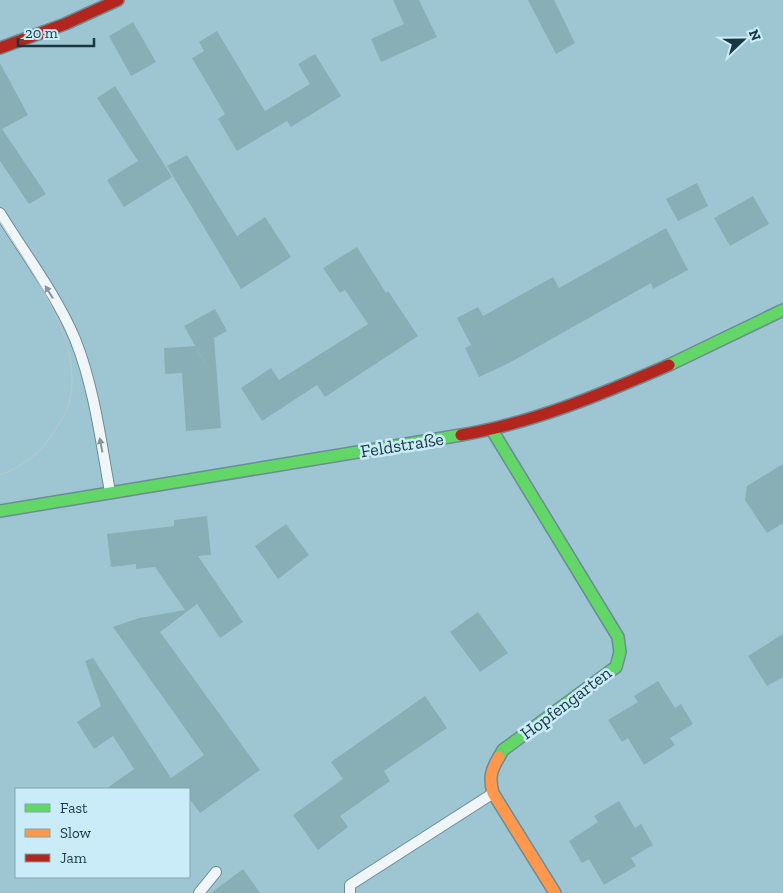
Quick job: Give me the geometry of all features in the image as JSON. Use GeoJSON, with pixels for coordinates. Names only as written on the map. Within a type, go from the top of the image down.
{"type":"FeatureCollection","features":[{"type":"Feature","properties":{"kind":"street"},"geometry":{"type":"LineString","coordinates":[[0,48],[65,24],[118,0]]}},
{"type":"Feature","properties":{"kind":"street","name":"Feldstraße"},"geometry":{"type":"LineString","coordinates":[[0,511],[492,430],[545,414],[675,363],[783,310]]}},
{"type":"Feature","properties":{"kind":"street","name":"Hopfengarten"},"geometry":{"type":"LineString","coordinates":[[492,430],[618,637],[620,652],[616,667],[503,750],[491,771],[490,782],[493,793]]}},
{"type":"Feature","properties":{"kind":"street"},"geometry":{"type":"LineString","coordinates":[[493,793],[555,893]]}},
{"type":"Feature","properties":{"kind":"lane"},"geometry":{"type":"LineString","coordinates":[[0,213],[58,306],[75,339],[91,397],[110,493]]}},
{"type":"Feature","properties":{"kind":"lane"},"geometry":{"type":"LineString","coordinates":[[350,893],[350,885],[493,793]]}},
{"type":"Feature","properties":{"kind":"lane"},"geometry":{"type":"LineString","coordinates":[[199,893],[216,872]]}},
{"type":"Feature","properties":{"kind":"building"},"geometry":{"type":"Polygon","coordinates":[[[393,0],[419,0],[437,37],[381,62],[371,39],[404,24],[393,0]]]}},
{"type":"Feature","properties":{"kind":"building"},"geometry":{"type":"Polygon","coordinates":[[[528,0],[554,0],[575,43],[556,54],[528,0]]]}},
{"type":"Feature","properties":{"kind":"building"},"geometry":{"type":"Polygon","coordinates":[[[133,22],[156,62],[131,76],[109,36],[133,22]]]}},
{"type":"Feature","properties":{"kind":"building"},"geometry":{"type":"Polygon","coordinates":[[[217,31],[265,111],[310,84],[298,64],[315,54],[341,96],[291,127],[287,121],[237,151],[218,119],[225,114],[192,58],[204,51],[199,42],[217,31]]]}},
{"type":"Feature","properties":{"kind":"building"},"geometry":{"type":"Polygon","coordinates":[[[0,63],[28,115],[2,129],[46,194],[29,204],[0,161],[0,63]]]}},
{"type":"Feature","properties":{"kind":"building"},"geometry":{"type":"Polygon","coordinates":[[[115,86],[172,177],[124,207],[107,180],[138,161],[97,98],[115,86]]]}},
{"type":"Feature","properties":{"kind":"building"},"geometry":{"type":"Polygon","coordinates":[[[187,155],[237,236],[265,217],[291,257],[241,289],[167,166],[187,155]]]}},
{"type":"Feature","properties":{"kind":"building"},"geometry":{"type":"Polygon","coordinates":[[[697,183],[708,206],[678,221],[666,199],[697,183]]]}},
{"type":"Feature","properties":{"kind":"building"},"geometry":{"type":"Polygon","coordinates":[[[753,196],[769,224],[730,246],[714,218],[753,196]]]}},
{"type":"Feature","properties":{"kind":"building"},"geometry":{"type":"Polygon","coordinates":[[[666,228],[688,270],[653,289],[651,283],[507,364],[479,377],[465,348],[471,345],[457,318],[478,307],[483,316],[553,277],[559,288],[666,228]]]}},
{"type":"Feature","properties":{"kind":"building"},"geometry":{"type":"Polygon","coordinates":[[[357,247],[386,293],[388,291],[418,336],[325,397],[317,385],[262,421],[241,388],[271,368],[279,380],[368,324],[345,290],[340,293],[323,268],[357,247]]]}},
{"type":"Feature","properties":{"kind":"building"},"geometry":{"type":"Polygon","coordinates":[[[215,309],[227,331],[214,338],[221,428],[186,431],[182,373],[165,374],[164,348],[195,346],[214,379],[184,326],[215,309]]]}},
{"type":"Feature","properties":{"kind":"building"},"geometry":{"type":"Polygon","coordinates":[[[783,464],[783,523],[767,533],[745,500],[747,486],[783,464]]]}},
{"type":"Feature","properties":{"kind":"building"},"geometry":{"type":"Polygon","coordinates":[[[207,516],[211,555],[198,556],[243,622],[220,638],[197,604],[160,632],[260,770],[200,813],[190,799],[190,788],[107,788],[134,769],[113,736],[94,749],[77,722],[101,706],[85,661],[93,658],[171,778],[204,755],[113,627],[139,618],[185,610],[155,567],[136,569],[136,564],[111,567],[107,534],[174,526],[174,520],[207,516]]]}},
{"type":"Feature","properties":{"kind":"building"},"geometry":{"type":"Polygon","coordinates":[[[286,524],[309,555],[278,579],[255,546],[286,524]]]}},
{"type":"Feature","properties":{"kind":"building"},"geometry":{"type":"Polygon","coordinates":[[[478,612],[508,653],[480,672],[450,632],[478,612]]]}},
{"type":"Feature","properties":{"kind":"building"},"geometry":{"type":"Polygon","coordinates":[[[783,634],[783,677],[767,686],[748,656],[783,634]]]}},
{"type":"Feature","properties":{"kind":"building"},"geometry":{"type":"Polygon","coordinates":[[[658,681],[675,708],[681,704],[693,724],[670,738],[675,745],[644,765],[628,738],[622,742],[608,720],[638,702],[634,696],[658,681]]]}},
{"type":"Feature","properties":{"kind":"building"},"geometry":{"type":"Polygon","coordinates":[[[425,696],[447,728],[384,771],[390,781],[340,816],[348,827],[318,850],[293,815],[343,779],[331,762],[425,696]]]}},
{"type":"Feature","properties":{"kind":"building"},"geometry":{"type":"Polygon","coordinates":[[[619,801],[635,828],[641,824],[653,845],[631,858],[636,866],[604,885],[589,859],[582,863],[569,841],[598,822],[594,816],[619,801]]]}},
{"type":"Feature","properties":{"kind":"building"},"geometry":{"type":"Polygon","coordinates":[[[243,869],[260,893],[211,893],[243,869]]]}},
{"type":"Feature","properties":{"kind":"tram line"},"geometry":{"type":"LineString","coordinates":[[0,221],[39,283],[51,306],[69,352],[72,376],[68,407],[45,445],[17,468],[0,475]]}},
{"type":"Feature","properties":{"kind":"traffic: fast"},"geometry":{"type":"LineString","coordinates":[[669,365],[783,310]]}},
{"type":"Feature","properties":{"kind":"traffic: fast"},"geometry":{"type":"LineString","coordinates":[[492,430],[618,637],[620,652],[616,667],[503,750],[499,757]]}},
{"type":"Feature","properties":{"kind":"traffic: fast"},"geometry":{"type":"LineString","coordinates":[[0,511],[461,435]]}},
{"type":"Feature","properties":{"kind":"traffic: slow"},"geometry":{"type":"LineString","coordinates":[[499,757],[492,774],[493,793],[555,893]]}},
{"type":"Feature","properties":{"kind":"traffic: jam"},"geometry":{"type":"LineString","coordinates":[[0,48],[65,24],[118,0]]}},
{"type":"Feature","properties":{"kind":"traffic: jam"},"geometry":{"type":"LineString","coordinates":[[461,435],[488,430],[541,415],[593,397],[669,365]]}}]}
